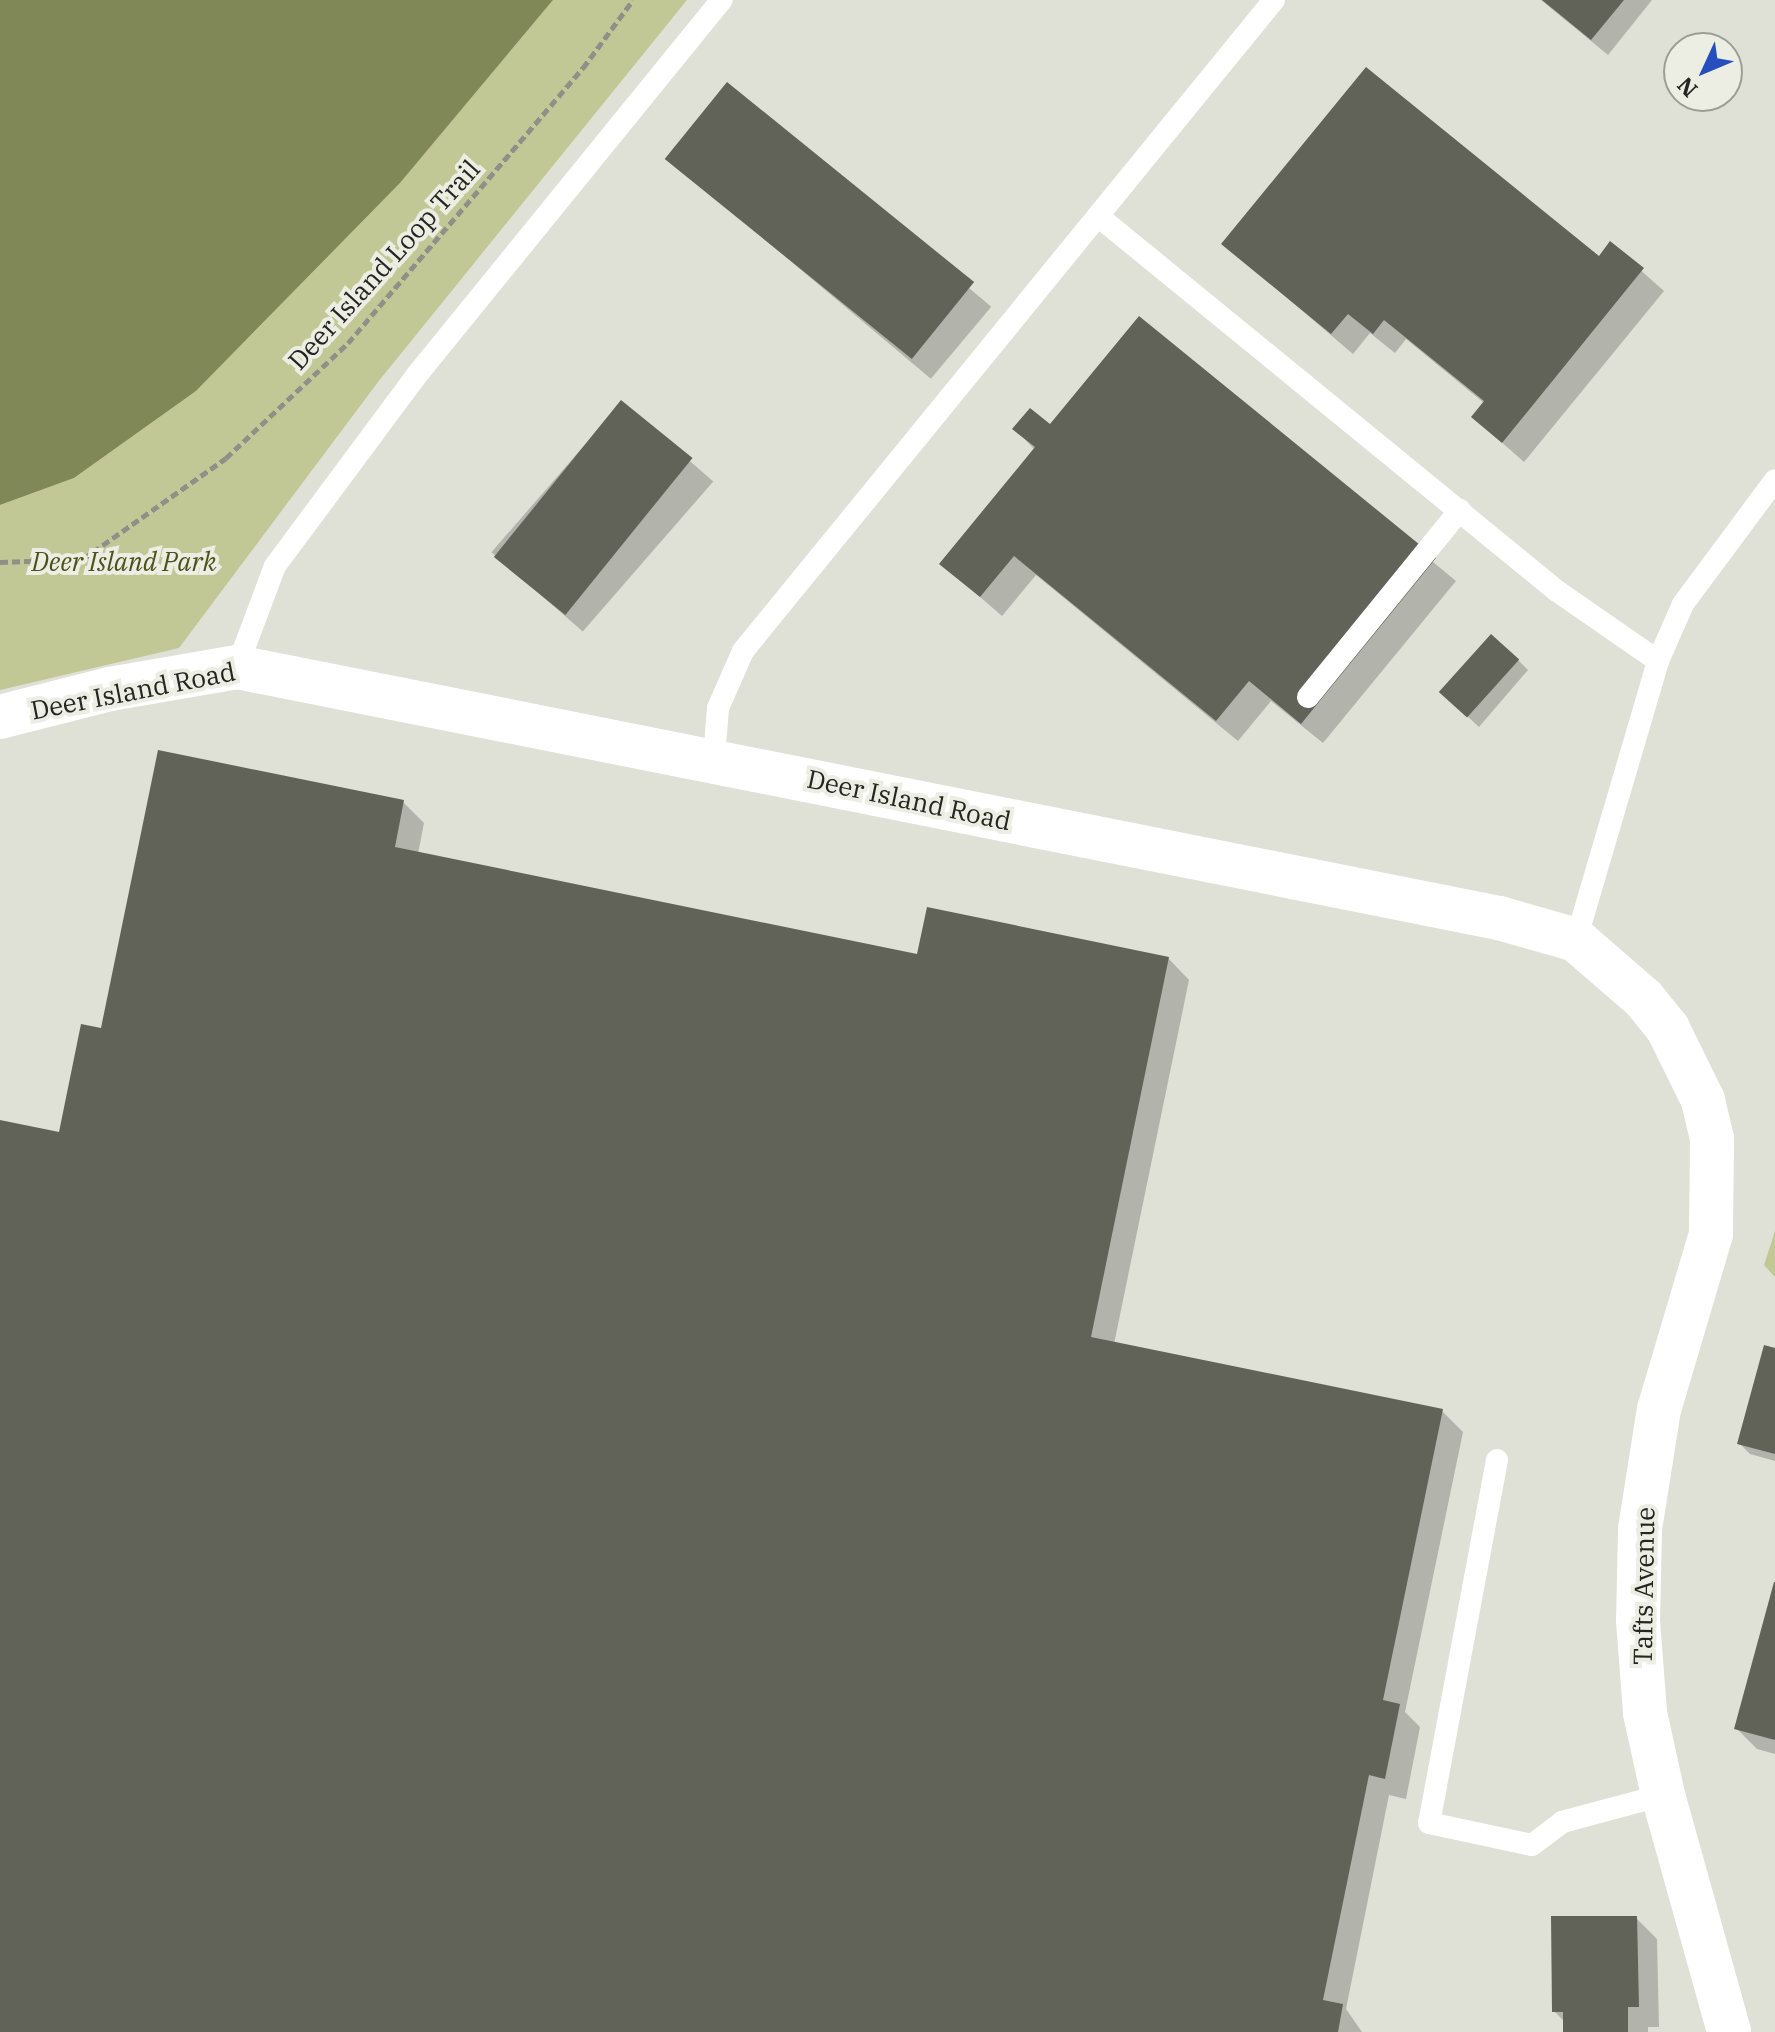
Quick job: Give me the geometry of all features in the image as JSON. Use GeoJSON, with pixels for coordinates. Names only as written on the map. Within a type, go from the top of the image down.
{"type":"FeatureCollection","features":[{"type":"Feature","properties":{"kind":"street","name":"Deer Island Road"},"geometry":{"type":"LineString","coordinates":[[0,717],[110,689],[237,667],[714,758],[1499,918],[1576,940],[1644,999],[1668,1029],[1703,1100],[1712,1138]]}},
{"type":"Feature","properties":{"kind":"street","name":"Tafts Avenue"},"geometry":{"type":"LineString","coordinates":[[1712,1138],[1711,1234],[1659,1409],[1640,1529],[1638,1621],[1645,1713],[1663,1795],[1729,2032]]}},
{"type":"Feature","properties":{"kind":"lane"},"geometry":{"type":"LineString","coordinates":[[237,667],[275,566],[416,376],[722,0]]}},
{"type":"Feature","properties":{"kind":"lane"},"geometry":{"type":"LineString","coordinates":[[714,758],[718,708],[743,651],[1274,0]]}},
{"type":"Feature","properties":{"kind":"lane"},"geometry":{"type":"LineString","coordinates":[[1098,216],[1557,591],[1658,661]]}},
{"type":"Feature","properties":{"kind":"lane"},"geometry":{"type":"LineString","coordinates":[[1576,940],[1658,661],[1683,604],[1775,480]]}},
{"type":"Feature","properties":{"kind":"lane"},"geometry":{"type":"LineString","coordinates":[[1308,697],[1460,510]]}},
{"type":"Feature","properties":{"kind":"lane"},"geometry":{"type":"LineString","coordinates":[[1497,1460],[1429,1823],[1532,1845],[1562,1822],[1663,1795]]}},
{"type":"Feature","properties":{"kind":"path","name":"Deer Island Loop Trail"},"geometry":{"type":"LineString","coordinates":[[0,562],[83,559],[226,458],[348,343],[583,68],[633,0]]}},
{"type":"Feature","properties":{"kind":"green space","name":"Deer Island Park"},"geometry":{"type":"Polygon","coordinates":[[[553,0],[687,0],[378,382],[179,648],[0,690],[0,505],[74,478],[196,391],[400,183],[553,0]]]}},
{"type":"Feature","properties":{"kind":"green space"},"geometry":{"type":"Polygon","coordinates":[[[1775,1231],[1775,1277],[1764,1265],[1775,1231]]]}},
{"type":"Feature","properties":{"kind":"shaded area"},"geometry":{"type":"Polygon","coordinates":[[[0,0],[553,0],[400,183],[196,391],[74,478],[0,505],[0,0]]]}},
{"type":"Feature","properties":{"kind":"building"},"geometry":{"type":"Polygon","coordinates":[[[1542,0],[1624,0],[1591,40],[1542,0]]]}},
{"type":"Feature","properties":{"kind":"building"},"geometry":{"type":"Polygon","coordinates":[[[1366,67],[1599,256],[1610,241],[1644,268],[1502,443],[1471,417],[1484,401],[1384,320],[1373,334],[1348,314],[1331,334],[1221,244],[1366,67]]]}},
{"type":"Feature","properties":{"kind":"building"},"geometry":{"type":"Polygon","coordinates":[[[727,82],[974,282],[912,359],[665,159],[727,82]]]}},
{"type":"Feature","properties":{"kind":"building"},"geometry":{"type":"Polygon","coordinates":[[[1139,316],[1436,558],[1301,724],[1249,681],[1216,721],[1014,556],[980,597],[939,564],[1035,447],[1012,429],[1030,408],[1050,424],[1139,316]]]}},
{"type":"Feature","properties":{"kind":"building"},"geometry":{"type":"Polygon","coordinates":[[[621,400],[692,458],[565,615],[494,557],[621,400]]]}},
{"type":"Feature","properties":{"kind":"building"},"geometry":{"type":"Polygon","coordinates":[[[1491,634],[1519,659],[1467,717],[1439,692],[1491,634]]]}},
{"type":"Feature","properties":{"kind":"building"},"geometry":{"type":"Polygon","coordinates":[[[158,750],[404,800],[395,847],[917,954],[927,907],[1169,957],[1091,1337],[1443,1409],[1383,1700],[1400,1704],[1385,1779],[1369,1775],[1323,2000],[1343,2004],[1338,2032],[0,2032],[0,1120],[59,1132],[81,1024],[101,1028],[158,750]]]}},
{"type":"Feature","properties":{"kind":"building"},"geometry":{"type":"Polygon","coordinates":[[[1764,1345],[1775,1348],[1775,1454],[1737,1444],[1764,1345]]]}},
{"type":"Feature","properties":{"kind":"building"},"geometry":{"type":"Polygon","coordinates":[[[1775,1582],[1775,1740],[1734,1729],[1775,1582]]]}},
{"type":"Feature","properties":{"kind":"building"},"geometry":{"type":"Polygon","coordinates":[[[1551,1916],[1637,1916],[1639,2007],[1628,2007],[1628,2032],[1563,2032],[1563,2012],[1552,2012],[1551,1916]]]}}]}
